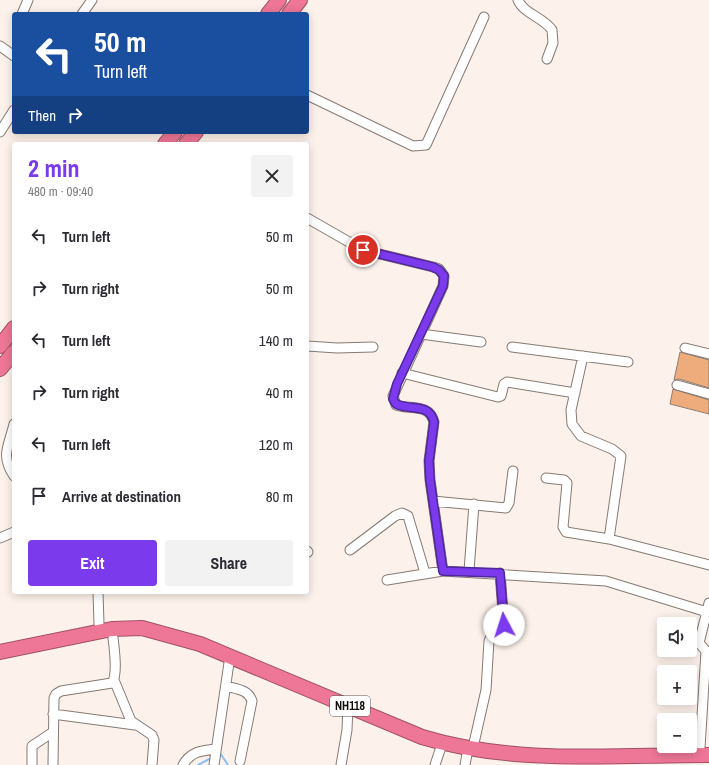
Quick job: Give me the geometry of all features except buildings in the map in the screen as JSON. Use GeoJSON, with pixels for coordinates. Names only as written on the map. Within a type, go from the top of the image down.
{"type":"FeatureCollection","features":[{"type":"Feature","properties":{"kind":"highway"},"geometry":{"type":"LineString","coordinates":[[270,12],[279,0]]}},
{"type":"Feature","properties":{"kind":"highway"},"geometry":{"type":"LineString","coordinates":[[167,142],[173,134]]}},
{"type":"Feature","properties":{"kind":"highway"},"geometry":{"type":"LineString","coordinates":[[188,142],[194,134]]}},
{"type":"Feature","properties":{"kind":"highway"},"geometry":{"type":"LineString","coordinates":[[0,346],[12,331]]}},
{"type":"Feature","properties":{"kind":"highway"},"geometry":{"type":"LineString","coordinates":[[0,370],[12,355]]}},
{"type":"Feature","properties":{"kind":"highway","name":"NH118"},"geometry":{"type":"LineString","coordinates":[[0,645],[134,621],[150,622],[180,630],[219,644],[426,731],[471,746],[544,761],[705,754]]}},
{"type":"Feature","properties":{"kind":"highway","name":"NH118"},"geometry":{"type":"LineString","coordinates":[[0,652],[105,626],[130,627],[157,631],[200,644],[442,744],[705,754]]}},
{"type":"Feature","properties":{"kind":"street"},"geometry":{"type":"LineString","coordinates":[[23,12],[28,0]]}},
{"type":"Feature","properties":{"kind":"street"},"geometry":{"type":"LineString","coordinates":[[83,12],[92,0]]}},
{"type":"Feature","properties":{"kind":"street"},"geometry":{"type":"LineString","coordinates":[[518,0],[523,8],[539,17],[552,30],[553,43],[547,59]]}},
{"type":"Feature","properties":{"kind":"street"},"geometry":{"type":"LineString","coordinates":[[309,96],[413,146],[417,147],[426,145],[484,18]]}},
{"type":"Feature","properties":{"kind":"street"},"geometry":{"type":"LineString","coordinates":[[0,46],[12,55]]}},
{"type":"Feature","properties":{"kind":"street"},"geometry":{"type":"LineString","coordinates":[[0,132],[12,113]]}},
{"type":"Feature","properties":{"kind":"street"},"geometry":{"type":"LineString","coordinates":[[309,219],[363,250],[433,267],[443,273],[445,280],[443,286],[393,393],[394,402],[400,406],[423,408],[431,414],[434,422],[429,461],[443,571]]}},
{"type":"Feature","properties":{"kind":"street"},"geometry":{"type":"LineString","coordinates":[[421,334],[481,342]]}},
{"type":"Feature","properties":{"kind":"street"},"geometry":{"type":"LineString","coordinates":[[309,346],[336,348],[373,347]]}},
{"type":"Feature","properties":{"kind":"street"},"geometry":{"type":"LineString","coordinates":[[512,347],[628,362]]}},
{"type":"Feature","properties":{"kind":"street"},"geometry":{"type":"LineString","coordinates":[[685,348],[709,354]]}},
{"type":"Feature","properties":{"kind":"street"},"geometry":{"type":"LineString","coordinates":[[583,356],[574,393],[571,417],[575,430],[587,439],[612,449],[621,456],[609,539]]}},
{"type":"Feature","properties":{"kind":"street"},"geometry":{"type":"LineString","coordinates":[[402,373],[498,397],[501,396],[504,384],[507,382],[574,393]]}},
{"type":"Feature","properties":{"kind":"street"},"geometry":{"type":"LineString","coordinates":[[677,385],[709,394]]}},
{"type":"Feature","properties":{"kind":"street"},"geometry":{"type":"LineString","coordinates":[[12,431],[5,455],[8,466],[12,473]]}},
{"type":"Feature","properties":{"kind":"street"},"geometry":{"type":"LineString","coordinates":[[433,501],[502,508],[508,507],[513,470]]}},
{"type":"Feature","properties":{"kind":"street"},"geometry":{"type":"LineString","coordinates":[[546,478],[564,480],[568,483],[563,527],[566,532],[609,539],[709,565]]}},
{"type":"Feature","properties":{"kind":"street"},"geometry":{"type":"LineString","coordinates":[[469,571],[474,504]]}},
{"type":"Feature","properties":{"kind":"street"},"geometry":{"type":"LineString","coordinates":[[350,550],[395,516],[402,513],[408,516],[425,572]]}},
{"type":"Feature","properties":{"kind":"street"},"geometry":{"type":"LineString","coordinates":[[0,538],[12,533]]}},
{"type":"Feature","properties":{"kind":"street"},"geometry":{"type":"LineString","coordinates":[[387,580],[425,572],[469,571],[606,581],[708,607],[699,643],[706,651],[705,754]]}},
{"type":"Feature","properties":{"kind":"street"},"geometry":{"type":"LineString","coordinates":[[465,765],[486,690],[489,641],[492,635],[502,631],[504,625],[500,573]]}},
{"type":"Feature","properties":{"kind":"street"},"geometry":{"type":"LineString","coordinates":[[98,594],[115,668],[114,680],[130,722],[152,735],[154,740],[152,765]]}},
{"type":"Feature","properties":{"kind":"street"},"geometry":{"type":"LineString","coordinates":[[214,764],[230,656]]}},
{"type":"Feature","properties":{"kind":"street"},"geometry":{"type":"LineString","coordinates":[[53,765],[53,703],[56,694],[76,688],[112,683],[114,680]]}},
{"type":"Feature","properties":{"kind":"street"},"geometry":{"type":"LineString","coordinates":[[226,686],[243,690],[251,697],[252,701],[240,761]]}},
{"type":"Feature","properties":{"kind":"street"},"geometry":{"type":"LineString","coordinates":[[341,765],[347,730],[348,705]]}},
{"type":"Feature","properties":{"kind":"street"},"geometry":{"type":"LineString","coordinates":[[53,714],[134,725]]}},
{"type":"Feature","properties":{"kind":"street"},"geometry":{"type":"LineString","coordinates":[[32,765],[32,746],[53,732]]}},
{"type":"Feature","properties":{"kind":"street"},"geometry":{"type":"LineString","coordinates":[[435,765],[442,744]]}},
{"type":"Feature","properties":{"kind":"street"},"geometry":{"type":"LineString","coordinates":[[183,765],[192,753],[216,750]]}},
{"type":"Feature","properties":{"kind":"waterway"},"geometry":{"type":"LineString","coordinates":[[218,754],[220,753],[228,765]]}},
{"type":"Feature","properties":{"kind":"waterway"},"geometry":{"type":"LineString","coordinates":[[198,765],[213,757]]}},
{"type":"Feature","properties":{"kind":"route"},"geometry":{"type":"LineString","coordinates":[[363,250],[378,255],[433,267],[443,273],[445,280],[443,286],[393,393],[393,399],[396,404],[400,406],[423,408],[431,414],[434,422],[430,443],[430,480],[443,571],[500,573],[504,625]]}}]}
